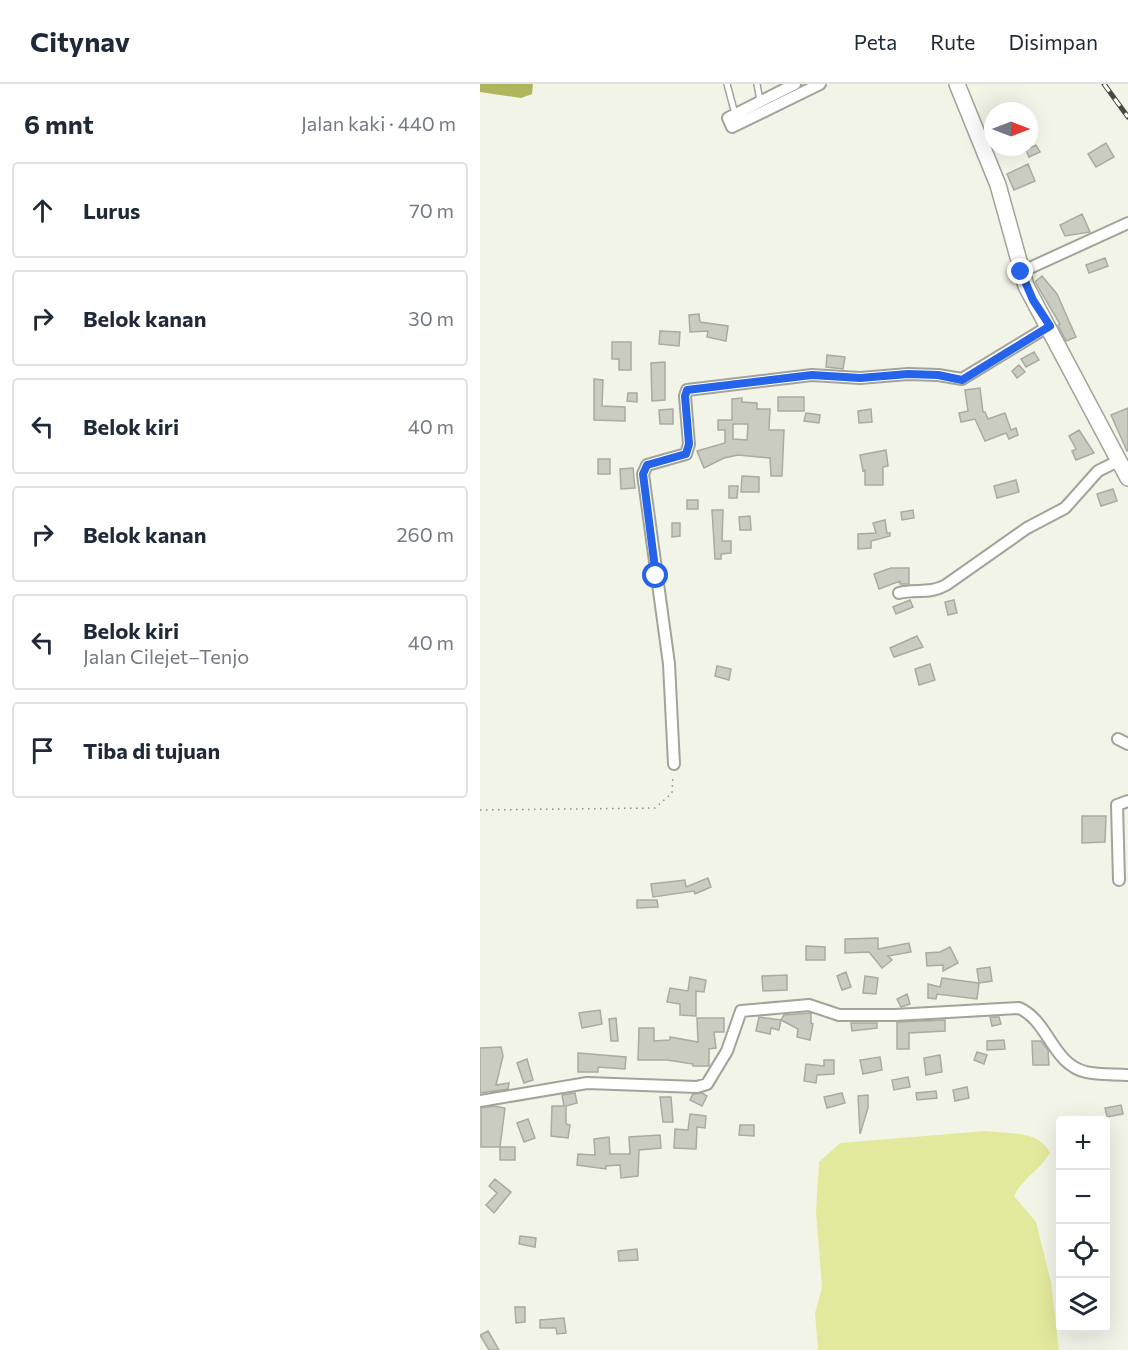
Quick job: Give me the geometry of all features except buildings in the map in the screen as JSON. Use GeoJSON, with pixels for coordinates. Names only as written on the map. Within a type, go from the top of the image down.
{"type":"FeatureCollection","features":[{"type":"Feature","properties":{"kind":"main road"},"geometry":{"type":"LineString","coordinates":[[957,84],[998,185],[1021,272],[1033,300],[1050,326],[1128,478]]}},
{"type":"Feature","properties":{"kind":"street"},"geometry":{"type":"LineString","coordinates":[[763,105],[794,84]]}},
{"type":"Feature","properties":{"kind":"street"},"geometry":{"type":"LineString","coordinates":[[732,120],[763,105],[820,84]]}},
{"type":"Feature","properties":{"kind":"street"},"geometry":{"type":"LineString","coordinates":[[1021,272],[1128,223]]}},
{"type":"Feature","properties":{"kind":"street"},"geometry":{"type":"LineString","coordinates":[[674,764],[669,664],[643,474],[647,465],[686,454],[689,444],[685,396],[687,390],[812,375],[860,378],[908,374],[938,375],[962,380],[1050,326]]}},
{"type":"Feature","properties":{"kind":"street"},"geometry":{"type":"LineString","coordinates":[[899,593],[918,590],[932,592],[946,585],[1027,528],[1065,508],[1098,471],[1118,461]]}},
{"type":"Feature","properties":{"kind":"street"},"geometry":{"type":"LineString","coordinates":[[1119,880],[1117,805],[1128,801]]}},
{"type":"Feature","properties":{"kind":"street"},"geometry":{"type":"LineString","coordinates":[[480,1101],[587,1083],[697,1087],[707,1084],[727,1052],[741,1011],[809,1005],[839,1015],[895,1016],[1019,1008],[1034,1018],[1069,1064],[1086,1072],[1128,1076]]}},
{"type":"Feature","properties":{"kind":"lane"},"geometry":{"type":"LineString","coordinates":[[727,84],[732,120]]}},
{"type":"Feature","properties":{"kind":"lane"},"geometry":{"type":"LineString","coordinates":[[756,84],[763,105]]}},
{"type":"Feature","properties":{"kind":"path"},"geometry":{"type":"LineString","coordinates":[[480,810],[654,808],[672,793],[674,764]]}},
{"type":"Feature","properties":{"kind":"shaded area"},"geometry":{"type":"Polygon","coordinates":[[[480,84],[533,84],[532,94],[521,98],[480,92],[480,84]]]}},
{"type":"Feature","properties":{"kind":"shaded area"},"geometry":{"type":"Polygon","coordinates":[[[986,1131],[1022,1134],[1039,1140],[1050,1153],[1014,1196],[1036,1222],[1051,1282],[1059,1350],[818,1350],[815,1313],[822,1287],[816,1212],[819,1162],[840,1143],[986,1131]]]}},
{"type":"Feature","properties":{"kind":"railway"},"geometry":{"type":"LineString","coordinates":[[1104,84],[1128,117]]}},
{"type":"Feature","properties":{"kind":"route"},"geometry":{"type":"LineString","coordinates":[[656,576],[643,474],[647,465],[686,454],[689,444],[685,396],[687,390],[812,375],[860,378],[908,374],[938,375],[962,380],[1050,326],[1033,300],[1021,272]]}}]}
